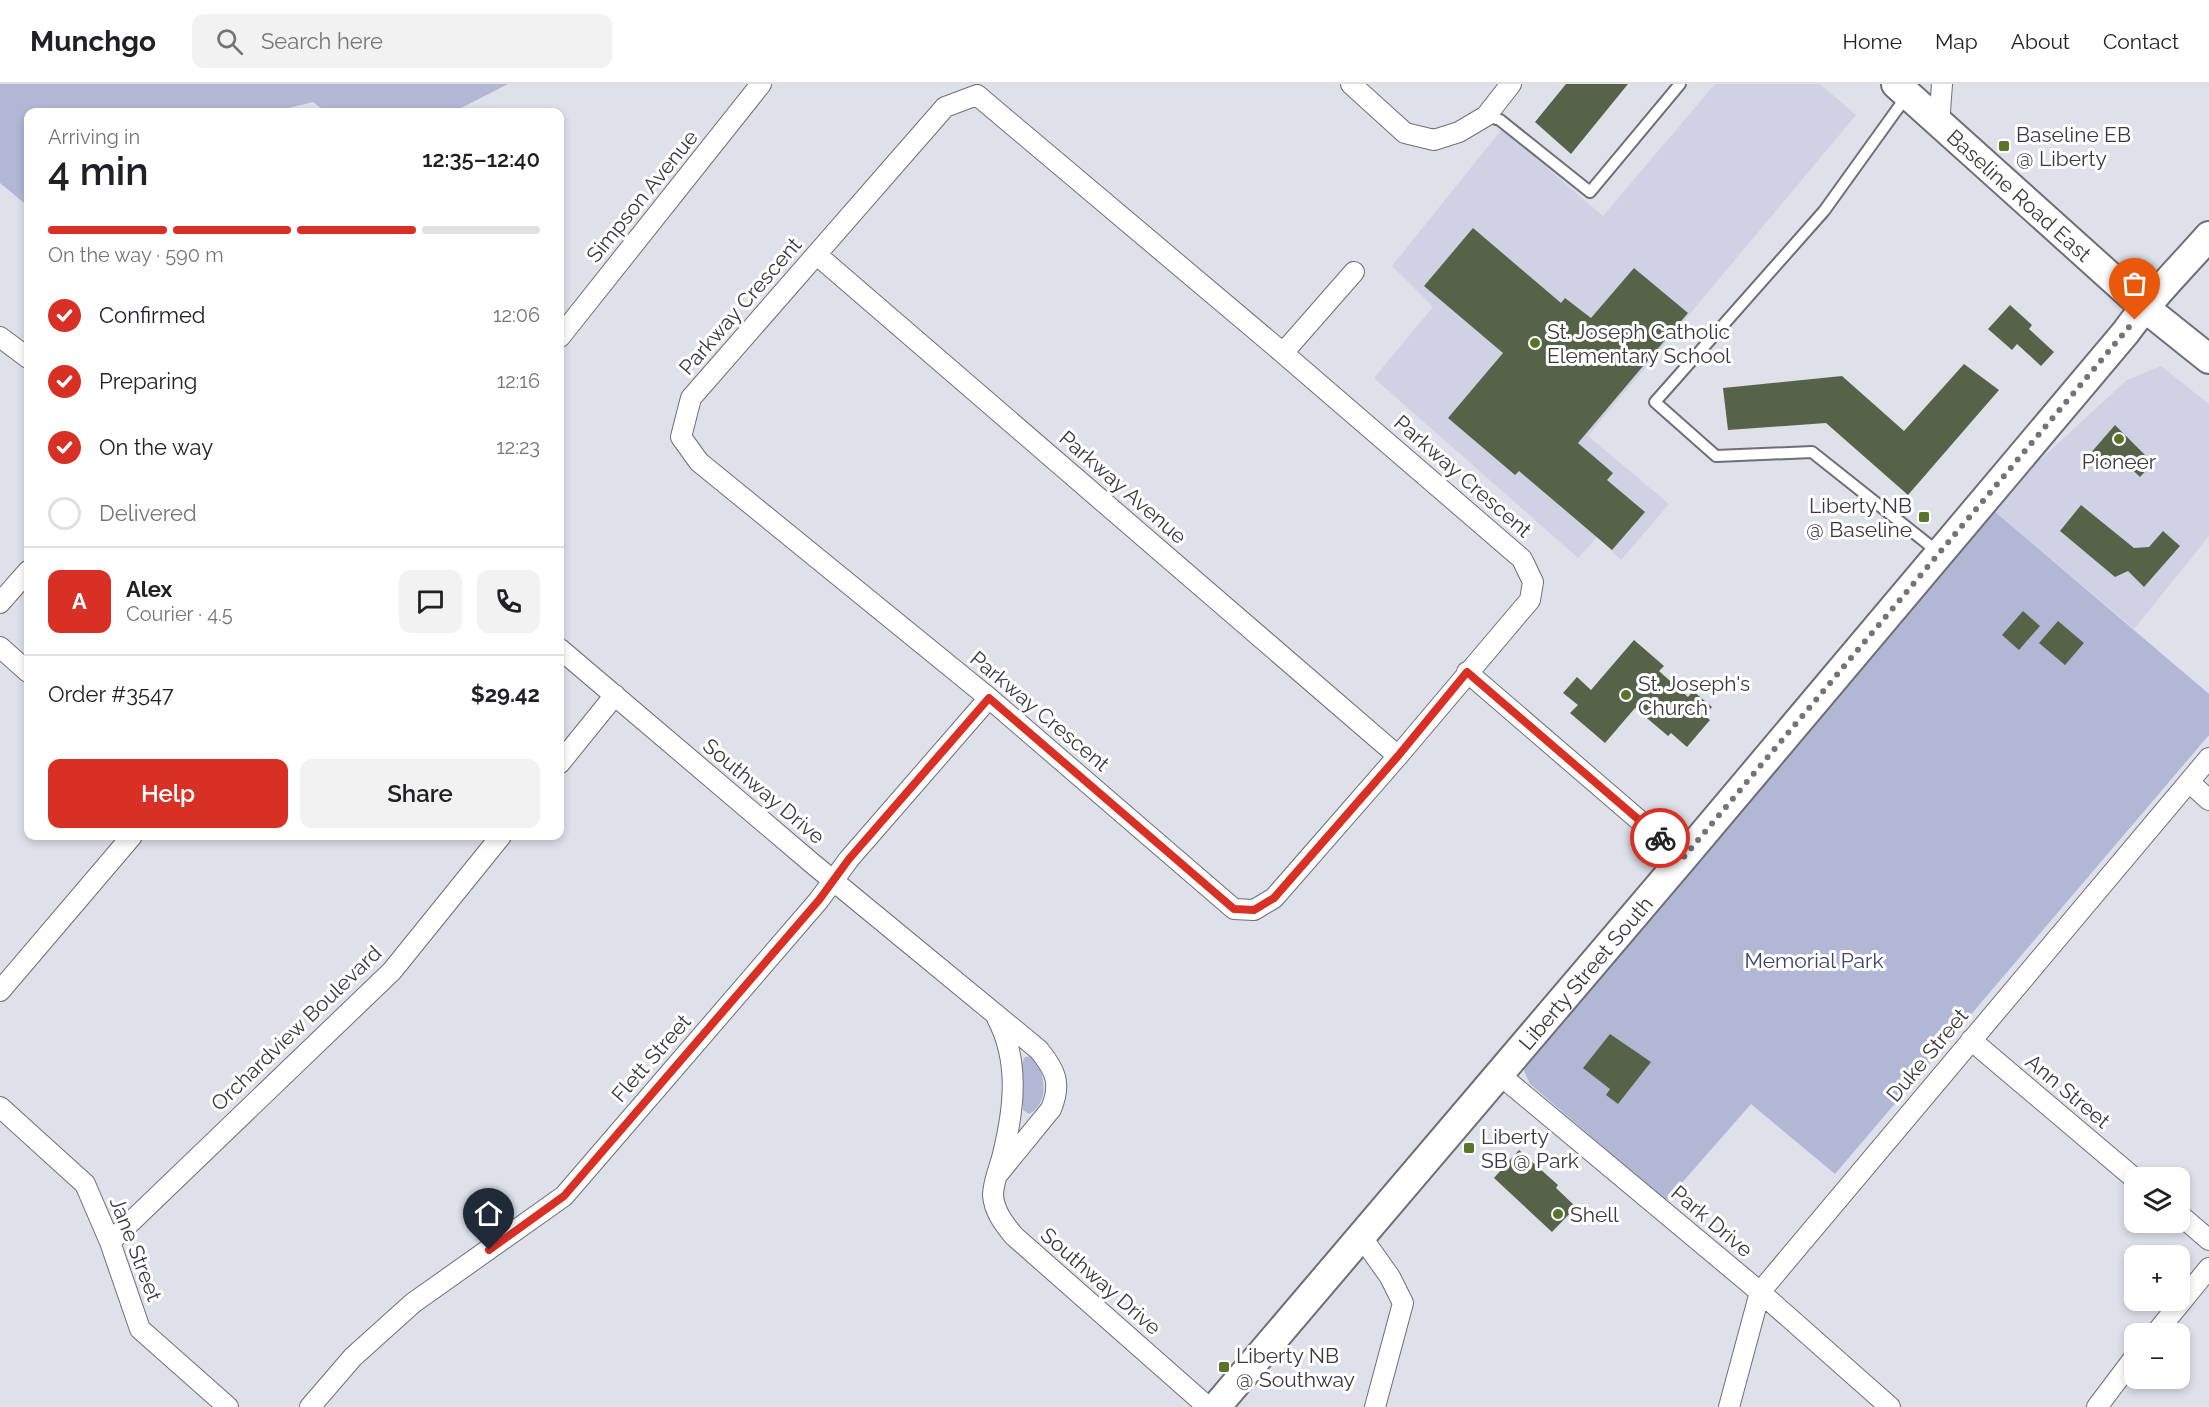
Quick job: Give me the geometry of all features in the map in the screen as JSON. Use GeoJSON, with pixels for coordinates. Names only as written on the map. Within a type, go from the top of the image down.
{"type":"FeatureCollection","features":[{"type":"Feature","properties":{"kind":"main road","name":"Baseline Road East"},"geometry":{"type":"LineString","coordinates":[[1902,89],[1939,125],[2144,307],[2209,359]]}},
{"type":"Feature","properties":{"kind":"main road","name":"Liberty Street South"},"geometry":{"type":"LineString","coordinates":[[1216,1407],[1500,1075],[2126,332],[2144,307],[2174,277],[2209,236]]}},
{"type":"Feature","properties":{"kind":"street","name":"Simpson Avenue"},"geometry":{"type":"LineString","coordinates":[[564,332],[761,84]]}},
{"type":"Feature","properties":{"kind":"street"},"geometry":{"type":"LineString","coordinates":[[1351,84],[1405,133],[1434,140],[1459,132],[1486,116],[1511,84]]}},
{"type":"Feature","properties":{"kind":"street"},"geometry":{"type":"LineString","coordinates":[[1939,125],[1942,84]]}},
{"type":"Feature","properties":{"kind":"street","name":"Parkway Crescent"},"geometry":{"type":"LineString","coordinates":[[977,95],[1283,353],[1522,559],[1533,582],[1530,600],[1398,756],[1274,898],[1254,910],[1234,909],[989,698],[699,462],[681,437],[691,398],[945,107],[977,95]]}},
{"type":"Feature","properties":{"kind":"street","name":"Parkway Avenue"},"geometry":{"type":"LineString","coordinates":[[818,255],[1398,756]]}},
{"type":"Feature","properties":{"kind":"street"},"geometry":{"type":"LineString","coordinates":[[1283,353],[1354,272]]}},
{"type":"Feature","properties":{"kind":"street"},"geometry":{"type":"LineString","coordinates":[[0,336],[24,355]]}},
{"type":"Feature","properties":{"kind":"street"},"geometry":{"type":"LineString","coordinates":[[0,603],[24,576]]}},
{"type":"Feature","properties":{"kind":"street"},"geometry":{"type":"LineString","coordinates":[[0,648],[24,669]]}},
{"type":"Feature","properties":{"kind":"street","name":"Southway Drive"},"geometry":{"type":"LineString","coordinates":[[564,652],[1039,1050],[1055,1075],[1058,1088],[1052,1109],[998,1174]]}},
{"type":"Feature","properties":{"kind":"street"},"geometry":{"type":"LineString","coordinates":[[1467,672],[1683,858]]}},
{"type":"Feature","properties":{"kind":"street"},"geometry":{"type":"LineString","coordinates":[[564,758],[615,695]]}},
{"type":"Feature","properties":{"kind":"street","name":"Flett Street"},"geometry":{"type":"LineString","coordinates":[[310,1407],[353,1357],[413,1303],[564,1196],[989,698]]}},
{"type":"Feature","properties":{"kind":"street","name":"Duke Street"},"geometry":{"type":"LineString","coordinates":[[1729,1407],[1760,1292],[2209,758]]}},
{"type":"Feature","properties":{"kind":"street"},"geometry":{"type":"LineString","coordinates":[[2188,782],[2209,800]]}},
{"type":"Feature","properties":{"kind":"street"},"geometry":{"type":"LineString","coordinates":[[0,991],[129,840]]}},
{"type":"Feature","properties":{"kind":"street","name":"Orchardview Boulevard"},"geometry":{"type":"LineString","coordinates":[[110,1242],[392,971],[498,840]]}},
{"type":"Feature","properties":{"kind":"street","name":"Southway Drive"},"geometry":{"type":"LineString","coordinates":[[995,1013],[1008,1045],[1014,1095],[1011,1122],[993,1196],[1003,1223],[1014,1236],[1208,1407]]}},
{"type":"Feature","properties":{"kind":"street","name":"Ann Street"},"geometry":{"type":"LineString","coordinates":[[1971,1040],[2124,1170]]}},
{"type":"Feature","properties":{"kind":"street","name":"Park Drive"},"geometry":{"type":"LineString","coordinates":[[1500,1075],[1760,1292],[1890,1407]]}},
{"type":"Feature","properties":{"kind":"street","name":"Jane Street"},"geometry":{"type":"LineString","coordinates":[[0,1107],[85,1184],[110,1242],[140,1329],[228,1407]]}},
{"type":"Feature","properties":{"kind":"street"},"geometry":{"type":"LineString","coordinates":[[2190,1224],[2209,1240]]}},
{"type":"Feature","properties":{"kind":"street"},"geometry":{"type":"LineString","coordinates":[[1361,1236],[1390,1276],[1403,1303],[1375,1407]]}},
{"type":"Feature","properties":{"kind":"street"},"geometry":{"type":"LineString","coordinates":[[2164,1323],[2209,1268]]}},
{"type":"Feature","properties":{"kind":"street"},"geometry":{"type":"LineString","coordinates":[[2097,1407],[2124,1371]]}},
{"type":"Feature","properties":{"kind":"lane"},"geometry":{"type":"LineString","coordinates":[[1486,116],[1500,120],[1590,192],[1680,84]]}},
{"type":"Feature","properties":{"kind":"lane"},"geometry":{"type":"LineString","coordinates":[[1902,89],[1824,210],[1655,402],[1716,456],[1812,452],[1939,553]]}},
{"type":"Feature","properties":{"kind":"shaded area","name":"St. Joseph Catholic Elementary School"},"geometry":{"type":"Polygon","coordinates":[[[1715,84],[1820,84],[1856,115],[1588,436],[1669,504],[1621,560],[1597,537],[1578,558],[1374,378],[1433,307],[1392,266],[1502,129],[1603,216],[1715,84]]]}},
{"type":"Feature","properties":{"kind":"shaded area"},"geometry":{"type":"Polygon","coordinates":[[[2161,366],[2209,404],[2209,536],[2134,629],[1994,511],[2016,482],[2127,380],[2161,366]]]}},
{"type":"Feature","properties":{"kind":"green space"},"geometry":{"type":"Polygon","coordinates":[[[0,84],[508,84],[462,108],[321,108],[313,102],[288,108],[24,108],[24,203],[0,183],[0,84]]]}},
{"type":"Feature","properties":{"kind":"green space","name":"Memorial Park"},"geometry":{"type":"Polygon","coordinates":[[[1994,511],[2209,694],[2209,735],[1835,1174],[1751,1104],[1666,1201],[1530,1084],[1524,1071],[1527,1061],[1994,511]]]}},
{"type":"Feature","properties":{"kind":"green space"},"geometry":{"type":"Polygon","coordinates":[[[1032,1056],[1040,1070],[1044,1086],[1041,1102],[1029,1114],[1023,1110],[1022,1063],[1025,1057],[1032,1056]]]}},
{"type":"Feature","properties":{"kind":"building"},"geometry":{"type":"Polygon","coordinates":[[[1566,84],[1628,84],[1571,154],[1535,122],[1566,84]]]}},
{"type":"Feature","properties":{"kind":"building"},"geometry":{"type":"Polygon","coordinates":[[[1473,228],[1561,303],[1565,298],[1591,318],[1634,268],[1688,313],[1578,443],[1613,473],[1607,480],[1645,512],[1612,550],[1519,471],[1515,475],[1448,418],[1503,353],[1424,286],[1473,228]]]}},
{"type":"Feature","properties":{"kind":"building"},"geometry":{"type":"Polygon","coordinates":[[[2010,305],[2032,325],[2029,329],[2054,352],[2041,366],[2017,344],[2012,350],[1988,329],[2010,305]]]}},
{"type":"Feature","properties":{"kind":"building"},"geometry":{"type":"Polygon","coordinates":[[[1964,364],[1999,390],[1908,495],[1826,423],[1728,430],[1723,388],[1842,376],[1904,431],[1964,364]]]}},
{"type":"Feature","properties":{"kind":"building"},"geometry":{"type":"Polygon","coordinates":[[[2115,425],[2153,463],[2140,477],[2117,455],[2105,469],[2089,455],[2115,425]]]}},
{"type":"Feature","properties":{"kind":"building"},"geometry":{"type":"Polygon","coordinates":[[[2081,505],[2134,548],[2149,547],[2163,531],[2180,546],[2144,587],[2128,571],[2115,577],[2060,531],[2081,505]]]}},
{"type":"Feature","properties":{"kind":"building"},"geometry":{"type":"Polygon","coordinates":[[[2023,611],[2040,626],[2019,650],[2002,635],[2023,611]]]}},
{"type":"Feature","properties":{"kind":"building"},"geometry":{"type":"Polygon","coordinates":[[[2058,621],[2084,643],[2065,665],[2039,643],[2058,621]]]}},
{"type":"Feature","properties":{"kind":"building","name":"St. Joseph's Church"},"geometry":{"type":"Polygon","coordinates":[[[1634,640],[1664,666],[1659,671],[1688,697],[1693,691],[1712,707],[1704,715],[1710,720],[1687,747],[1671,733],[1668,736],[1635,708],[1605,743],[1570,713],[1578,705],[1563,693],[1577,677],[1591,690],[1634,640]]]}},
{"type":"Feature","properties":{"kind":"building"},"geometry":{"type":"Polygon","coordinates":[[[1610,1034],[1651,1062],[1618,1104],[1606,1095],[1610,1089],[1583,1068],[1610,1034]]]}},
{"type":"Feature","properties":{"kind":"building"},"geometry":{"type":"Polygon","coordinates":[[[1519,1150],[1558,1185],[1556,1188],[1576,1207],[1552,1232],[1494,1178],[1519,1150]]]}},
{"type":"Feature","properties":{"kind":"way so far"},"geometry":{"type":"LineString","coordinates":[[1660,838],[1683,858],[2135,320]]}},
{"type":"Feature","properties":{"kind":"place","name":"Baseline EB @ Liberty"},"geometry":{"type":"Point","coordinates":[2004,146]}},
{"type":"Feature","properties":{"kind":"place","name":"St. Joseph Catholic Elementary School"},"geometry":{"type":"Point","coordinates":[1535,343]}},
{"type":"Feature","properties":{"kind":"place","name":"Pioneer"},"geometry":{"type":"Point","coordinates":[2119,439]}},
{"type":"Feature","properties":{"kind":"place","name":"Liberty NB @ Baseline"},"geometry":{"type":"Point","coordinates":[1924,517]}},
{"type":"Feature","properties":{"kind":"place","name":"St. Joseph's Church"},"geometry":{"type":"Point","coordinates":[1626,695]}},
{"type":"Feature","properties":{"kind":"place","name":"Liberty SB @ Park"},"geometry":{"type":"Point","coordinates":[1469,1148]}},
{"type":"Feature","properties":{"kind":"place","name":"Shell"},"geometry":{"type":"Point","coordinates":[1558,1214]}},
{"type":"Feature","properties":{"kind":"place","name":"Liberty NB @ Southway"},"geometry":{"type":"Point","coordinates":[1224,1367]}},
{"type":"Feature","properties":{"kind":"route"},"geometry":{"type":"LineString","coordinates":[[489,1250],[564,1196],[819,900],[849,859],[989,698],[1234,909],[1254,910],[1274,898],[1398,756],[1467,672],[1660,838]]}}]}
